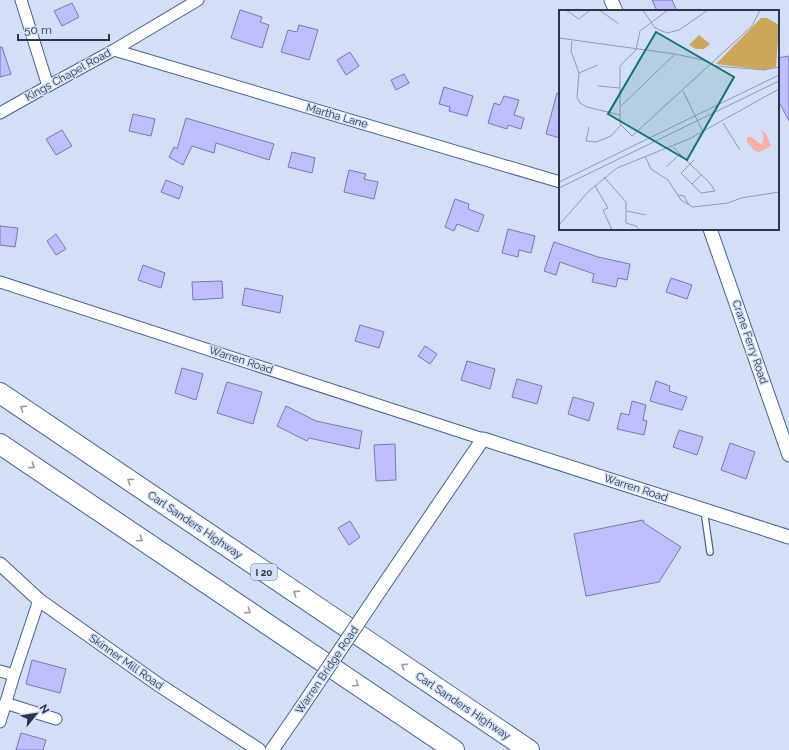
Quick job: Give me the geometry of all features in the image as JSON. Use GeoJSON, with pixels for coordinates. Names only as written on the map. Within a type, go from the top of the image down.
{"type":"FeatureCollection","features":[{"type":"Feature","properties":{"kind":"highway","name":"Carl Sanders Highway"},"geometry":{"type":"LineString","coordinates":[[0,393],[529,750]]}},
{"type":"Feature","properties":{"kind":"highway"},"geometry":{"type":"LineString","coordinates":[[0,444],[454,750]]}},
{"type":"Feature","properties":{"kind":"street"},"geometry":{"type":"LineString","coordinates":[[21,0],[48,86]]}},
{"type":"Feature","properties":{"kind":"street","name":"Kings Chapel Road"},"geometry":{"type":"LineString","coordinates":[[0,113],[114,50],[198,0]]}},
{"type":"Feature","properties":{"kind":"street"},"geometry":{"type":"LineString","coordinates":[[611,0],[616,10]]}},
{"type":"Feature","properties":{"kind":"street","name":"Martha Lane"},"geometry":{"type":"LineString","coordinates":[[114,50],[559,182]]}},
{"type":"Feature","properties":{"kind":"street","name":"Crane Ferry Road"},"geometry":{"type":"LineString","coordinates":[[710,230],[788,449]]}},
{"type":"Feature","properties":{"kind":"street","name":"Warren Road"},"geometry":{"type":"LineString","coordinates":[[0,282],[789,537]]}},
{"type":"Feature","properties":{"kind":"street","name":"Warren Bridge Road"},"geometry":{"type":"LineString","coordinates":[[272,750],[483,439]]}},
{"type":"Feature","properties":{"kind":"street","name":"Skinner Mill Road"},"geometry":{"type":"LineString","coordinates":[[0,564],[39,600],[159,685],[258,749]]}},
{"type":"Feature","properties":{"kind":"street"},"geometry":{"type":"LineString","coordinates":[[0,722],[39,600]]}},
{"type":"Feature","properties":{"kind":"street"},"geometry":{"type":"LineString","coordinates":[[0,671],[14,675]]}},
{"type":"Feature","properties":{"kind":"street"},"geometry":{"type":"LineString","coordinates":[[5,703],[56,719]]}},
{"type":"Feature","properties":{"kind":"lane"},"geometry":{"type":"LineString","coordinates":[[704,509],[710,552]]}},
{"type":"Feature","properties":{"kind":"building"},"geometry":{"type":"Polygon","coordinates":[[[652,0],[672,0],[677,10],[657,10],[652,0]]]}},
{"type":"Feature","properties":{"kind":"building"},"geometry":{"type":"Polygon","coordinates":[[[72,3],[79,17],[62,26],[54,11],[72,3]]]}},
{"type":"Feature","properties":{"kind":"building"},"geometry":{"type":"Polygon","coordinates":[[[240,10],[262,17],[260,22],[269,25],[262,48],[231,38],[240,10]]]}},
{"type":"Feature","properties":{"kind":"building"},"geometry":{"type":"Polygon","coordinates":[[[299,25],[318,30],[309,60],[281,52],[288,30],[297,32],[299,25]]]}},
{"type":"Feature","properties":{"kind":"building"},"geometry":{"type":"Polygon","coordinates":[[[0,47],[2,47],[11,74],[0,77],[0,47]]]}},
{"type":"Feature","properties":{"kind":"building"},"geometry":{"type":"Polygon","coordinates":[[[350,52],[359,66],[346,75],[337,60],[350,52]]]}},
{"type":"Feature","properties":{"kind":"building"},"geometry":{"type":"Polygon","coordinates":[[[788,56],[789,121],[779,102],[779,58],[788,56]]]}},
{"type":"Feature","properties":{"kind":"building"},"geometry":{"type":"Polygon","coordinates":[[[404,74],[409,83],[396,90],[391,80],[404,74]]]}},
{"type":"Feature","properties":{"kind":"building"},"geometry":{"type":"Polygon","coordinates":[[[444,87],[473,96],[467,116],[449,111],[450,107],[439,104],[444,87]]]}},
{"type":"Feature","properties":{"kind":"building"},"geometry":{"type":"Polygon","coordinates":[[[557,93],[559,94],[559,138],[546,134],[557,93]]]}},
{"type":"Feature","properties":{"kind":"building"},"geometry":{"type":"Polygon","coordinates":[[[504,96],[519,100],[514,115],[524,118],[521,129],[508,125],[507,129],[488,123],[494,103],[500,105],[504,96]]]}},
{"type":"Feature","properties":{"kind":"building"},"geometry":{"type":"Polygon","coordinates":[[[133,114],[155,119],[151,136],[129,131],[133,114]]]}},
{"type":"Feature","properties":{"kind":"building"},"geometry":{"type":"Polygon","coordinates":[[[186,118],[274,144],[269,160],[216,143],[214,153],[192,146],[183,165],[169,157],[174,147],[177,149],[186,118]]]}},
{"type":"Feature","properties":{"kind":"building"},"geometry":{"type":"Polygon","coordinates":[[[62,130],[72,146],[56,155],[46,139],[62,130]]]}},
{"type":"Feature","properties":{"kind":"building"},"geometry":{"type":"Polygon","coordinates":[[[292,152],[315,158],[312,173],[288,167],[292,152]]]}},
{"type":"Feature","properties":{"kind":"building"},"geometry":{"type":"Polygon","coordinates":[[[349,170],[366,174],[364,179],[378,182],[374,199],[344,192],[349,170]]]}},
{"type":"Feature","properties":{"kind":"building"},"geometry":{"type":"Polygon","coordinates":[[[166,180],[183,187],[179,199],[161,192],[166,180]]]}},
{"type":"Feature","properties":{"kind":"building"},"geometry":{"type":"Polygon","coordinates":[[[455,199],[469,204],[468,209],[484,215],[478,232],[457,224],[454,231],[445,227],[455,199]]]}},
{"type":"Feature","properties":{"kind":"building"},"geometry":{"type":"Polygon","coordinates":[[[0,226],[18,228],[15,247],[0,245],[0,226]]]}},
{"type":"Feature","properties":{"kind":"building"},"geometry":{"type":"Polygon","coordinates":[[[508,229],[535,236],[531,253],[519,250],[518,257],[502,253],[508,229]]]}},
{"type":"Feature","properties":{"kind":"building"},"geometry":{"type":"Polygon","coordinates":[[[56,234],[66,249],[56,255],[47,241],[56,234]]]}},
{"type":"Feature","properties":{"kind":"building"},"geometry":{"type":"Polygon","coordinates":[[[554,242],[598,257],[630,264],[627,280],[618,278],[616,287],[592,282],[594,274],[560,262],[556,275],[544,271],[554,242]]]}},
{"type":"Feature","properties":{"kind":"building"},"geometry":{"type":"Polygon","coordinates":[[[143,265],[165,273],[161,288],[138,280],[143,265]]]}},
{"type":"Feature","properties":{"kind":"building"},"geometry":{"type":"Polygon","coordinates":[[[671,278],[692,285],[687,299],[666,292],[671,278]]]}},
{"type":"Feature","properties":{"kind":"building"},"geometry":{"type":"Polygon","coordinates":[[[222,281],[223,298],[193,300],[192,282],[222,281]]]}},
{"type":"Feature","properties":{"kind":"building"},"geometry":{"type":"Polygon","coordinates":[[[245,288],[283,296],[280,313],[242,305],[245,288]]]}},
{"type":"Feature","properties":{"kind":"building"},"geometry":{"type":"Polygon","coordinates":[[[360,325],[384,332],[379,348],[355,341],[360,325]]]}},
{"type":"Feature","properties":{"kind":"building"},"geometry":{"type":"Polygon","coordinates":[[[425,346],[437,354],[430,364],[418,356],[425,346]]]}},
{"type":"Feature","properties":{"kind":"building"},"geometry":{"type":"Polygon","coordinates":[[[467,361],[495,369],[490,389],[461,380],[467,361]]]}},
{"type":"Feature","properties":{"kind":"building"},"geometry":{"type":"Polygon","coordinates":[[[182,368],[203,374],[196,400],[175,393],[182,368]]]}},
{"type":"Feature","properties":{"kind":"building"},"geometry":{"type":"Polygon","coordinates":[[[517,379],[542,386],[537,404],[512,397],[517,379]]]}},
{"type":"Feature","properties":{"kind":"building"},"geometry":{"type":"Polygon","coordinates":[[[656,381],[670,386],[669,391],[687,397],[682,410],[650,401],[656,381]]]}},
{"type":"Feature","properties":{"kind":"building"},"geometry":{"type":"Polygon","coordinates":[[[227,382],[262,392],[253,424],[217,413],[227,382]]]}},
{"type":"Feature","properties":{"kind":"building"},"geometry":{"type":"Polygon","coordinates":[[[573,397],[594,403],[589,421],[568,414],[573,397]]]}},
{"type":"Feature","properties":{"kind":"building"},"geometry":{"type":"Polygon","coordinates":[[[632,401],[646,405],[643,420],[647,421],[644,435],[617,429],[621,413],[629,415],[632,401]]]}},
{"type":"Feature","properties":{"kind":"building"},"geometry":{"type":"Polygon","coordinates":[[[286,406],[316,421],[362,431],[359,449],[309,438],[307,441],[277,426],[286,406]]]}},
{"type":"Feature","properties":{"kind":"building"},"geometry":{"type":"Polygon","coordinates":[[[679,430],[703,437],[697,455],[673,447],[679,430]]]}},
{"type":"Feature","properties":{"kind":"building"},"geometry":{"type":"Polygon","coordinates":[[[730,443],[755,452],[746,479],[721,470],[730,443]]]}},
{"type":"Feature","properties":{"kind":"building"},"geometry":{"type":"Polygon","coordinates":[[[395,444],[396,480],[376,481],[374,445],[395,444]]]}},
{"type":"Feature","properties":{"kind":"building"},"geometry":{"type":"Polygon","coordinates":[[[643,520],[644,523],[681,547],[659,582],[586,596],[574,534],[643,520]]]}},
{"type":"Feature","properties":{"kind":"building"},"geometry":{"type":"Polygon","coordinates":[[[350,521],[360,537],[349,545],[338,528],[350,521]]]}},
{"type":"Feature","properties":{"kind":"building"},"geometry":{"type":"Polygon","coordinates":[[[32,660],[66,669],[60,693],[26,684],[32,660]]]}},
{"type":"Feature","properties":{"kind":"building"},"geometry":{"type":"Polygon","coordinates":[[[21,733],[46,740],[43,750],[16,750],[21,733]]]}}]}
